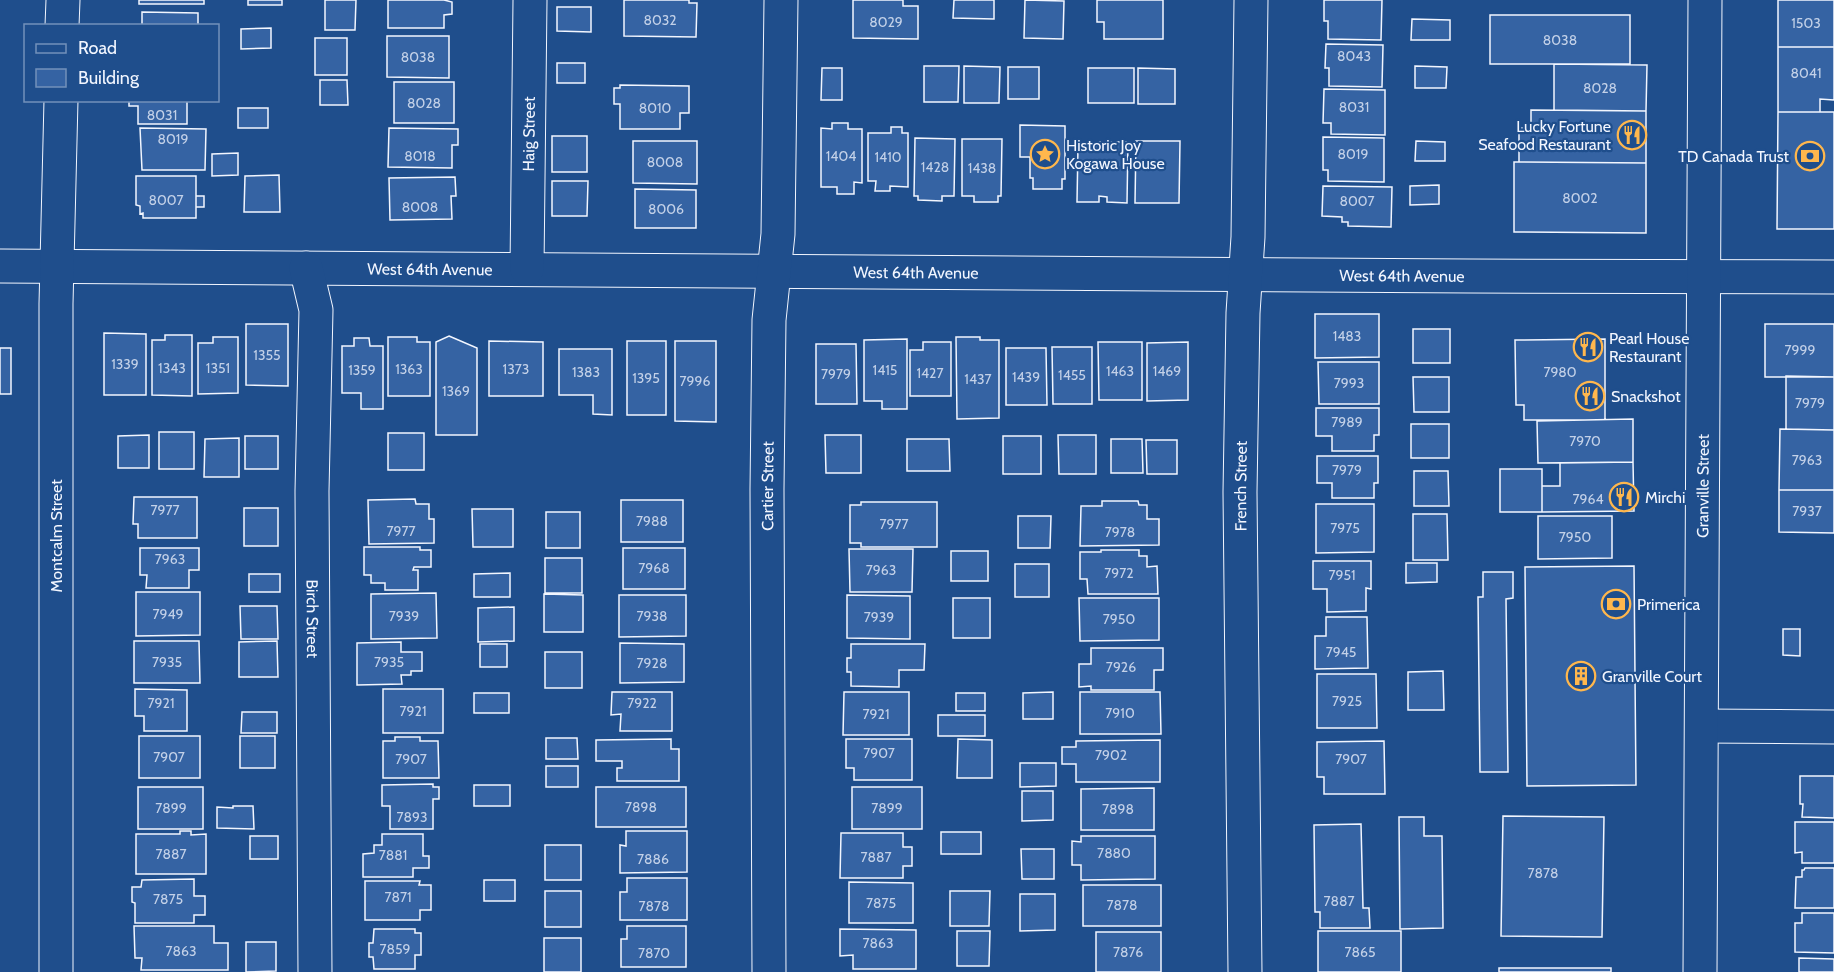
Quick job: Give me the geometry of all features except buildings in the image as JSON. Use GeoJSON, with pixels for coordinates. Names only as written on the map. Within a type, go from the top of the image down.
{"type":"FeatureCollection","features":[{"type":"Feature","properties":{"kind":"main road"},"geometry":{"type":"LineString","coordinates":[[62,24],[63,0]]}},
{"type":"Feature","properties":{"kind":"main road","name":"Haig Street"},"geometry":{"type":"LineString","coordinates":[[527,269],[530,0]]}},
{"type":"Feature","properties":{"kind":"main road","name":"Cartier Street"},"geometry":{"type":"LineString","coordinates":[[769,972],[767,489],[769,310],[778,234],[781,0]]}},
{"type":"Feature","properties":{"kind":"main road","name":"French Street"},"geometry":{"type":"LineString","coordinates":[[1245,972],[1240,492],[1243,313],[1248,237],[1251,0]]}},
{"type":"Feature","properties":{"kind":"main road","name":"Granville Street"},"geometry":{"type":"LineString","coordinates":[[1700,972],[1705,0]]}},
{"type":"Feature","properties":{"kind":"main road","name":"Montcalm Street"},"geometry":{"type":"LineString","coordinates":[[56,972],[57,267],[61,102]]}},
{"type":"Feature","properties":{"kind":"main road","name":"West 64th Avenue"},"geometry":{"type":"LineString","coordinates":[[0,266],[1834,277]]}},
{"type":"Feature","properties":{"kind":"main road","name":"Birch Street"},"geometry":{"type":"LineString","coordinates":[[306,268],[316,310],[312,491],[315,972]]}},
{"type":"Feature","properties":{"kind":"main road"},"geometry":{"type":"LineString","coordinates":[[1702,726],[1834,727]]}},
{"type":"Feature","properties":{"kind":"place","name":"Lucky Fortune Seafood Restaurant"},"geometry":{"type":"Point","coordinates":[1632,135]}},
{"type":"Feature","properties":{"kind":"place","name":"Historic Joy Kogawa House"},"geometry":{"type":"Point","coordinates":[1045,154]}},
{"type":"Feature","properties":{"kind":"place","name":"TD Canada Trust"},"geometry":{"type":"Point","coordinates":[1810,156]}},
{"type":"Feature","properties":{"kind":"place","name":"Pearl House Restaurant"},"geometry":{"type":"Point","coordinates":[1588,347]}},
{"type":"Feature","properties":{"kind":"place","name":"Snackshot"},"geometry":{"type":"Point","coordinates":[1590,396]}},
{"type":"Feature","properties":{"kind":"place","name":"Mirchi"},"geometry":{"type":"Point","coordinates":[1624,497]}},
{"type":"Feature","properties":{"kind":"place","name":"Primerica"},"geometry":{"type":"Point","coordinates":[1616,604]}},
{"type":"Feature","properties":{"kind":"place","name":"Granville Court"},"geometry":{"type":"Point","coordinates":[1581,676]}}]}
